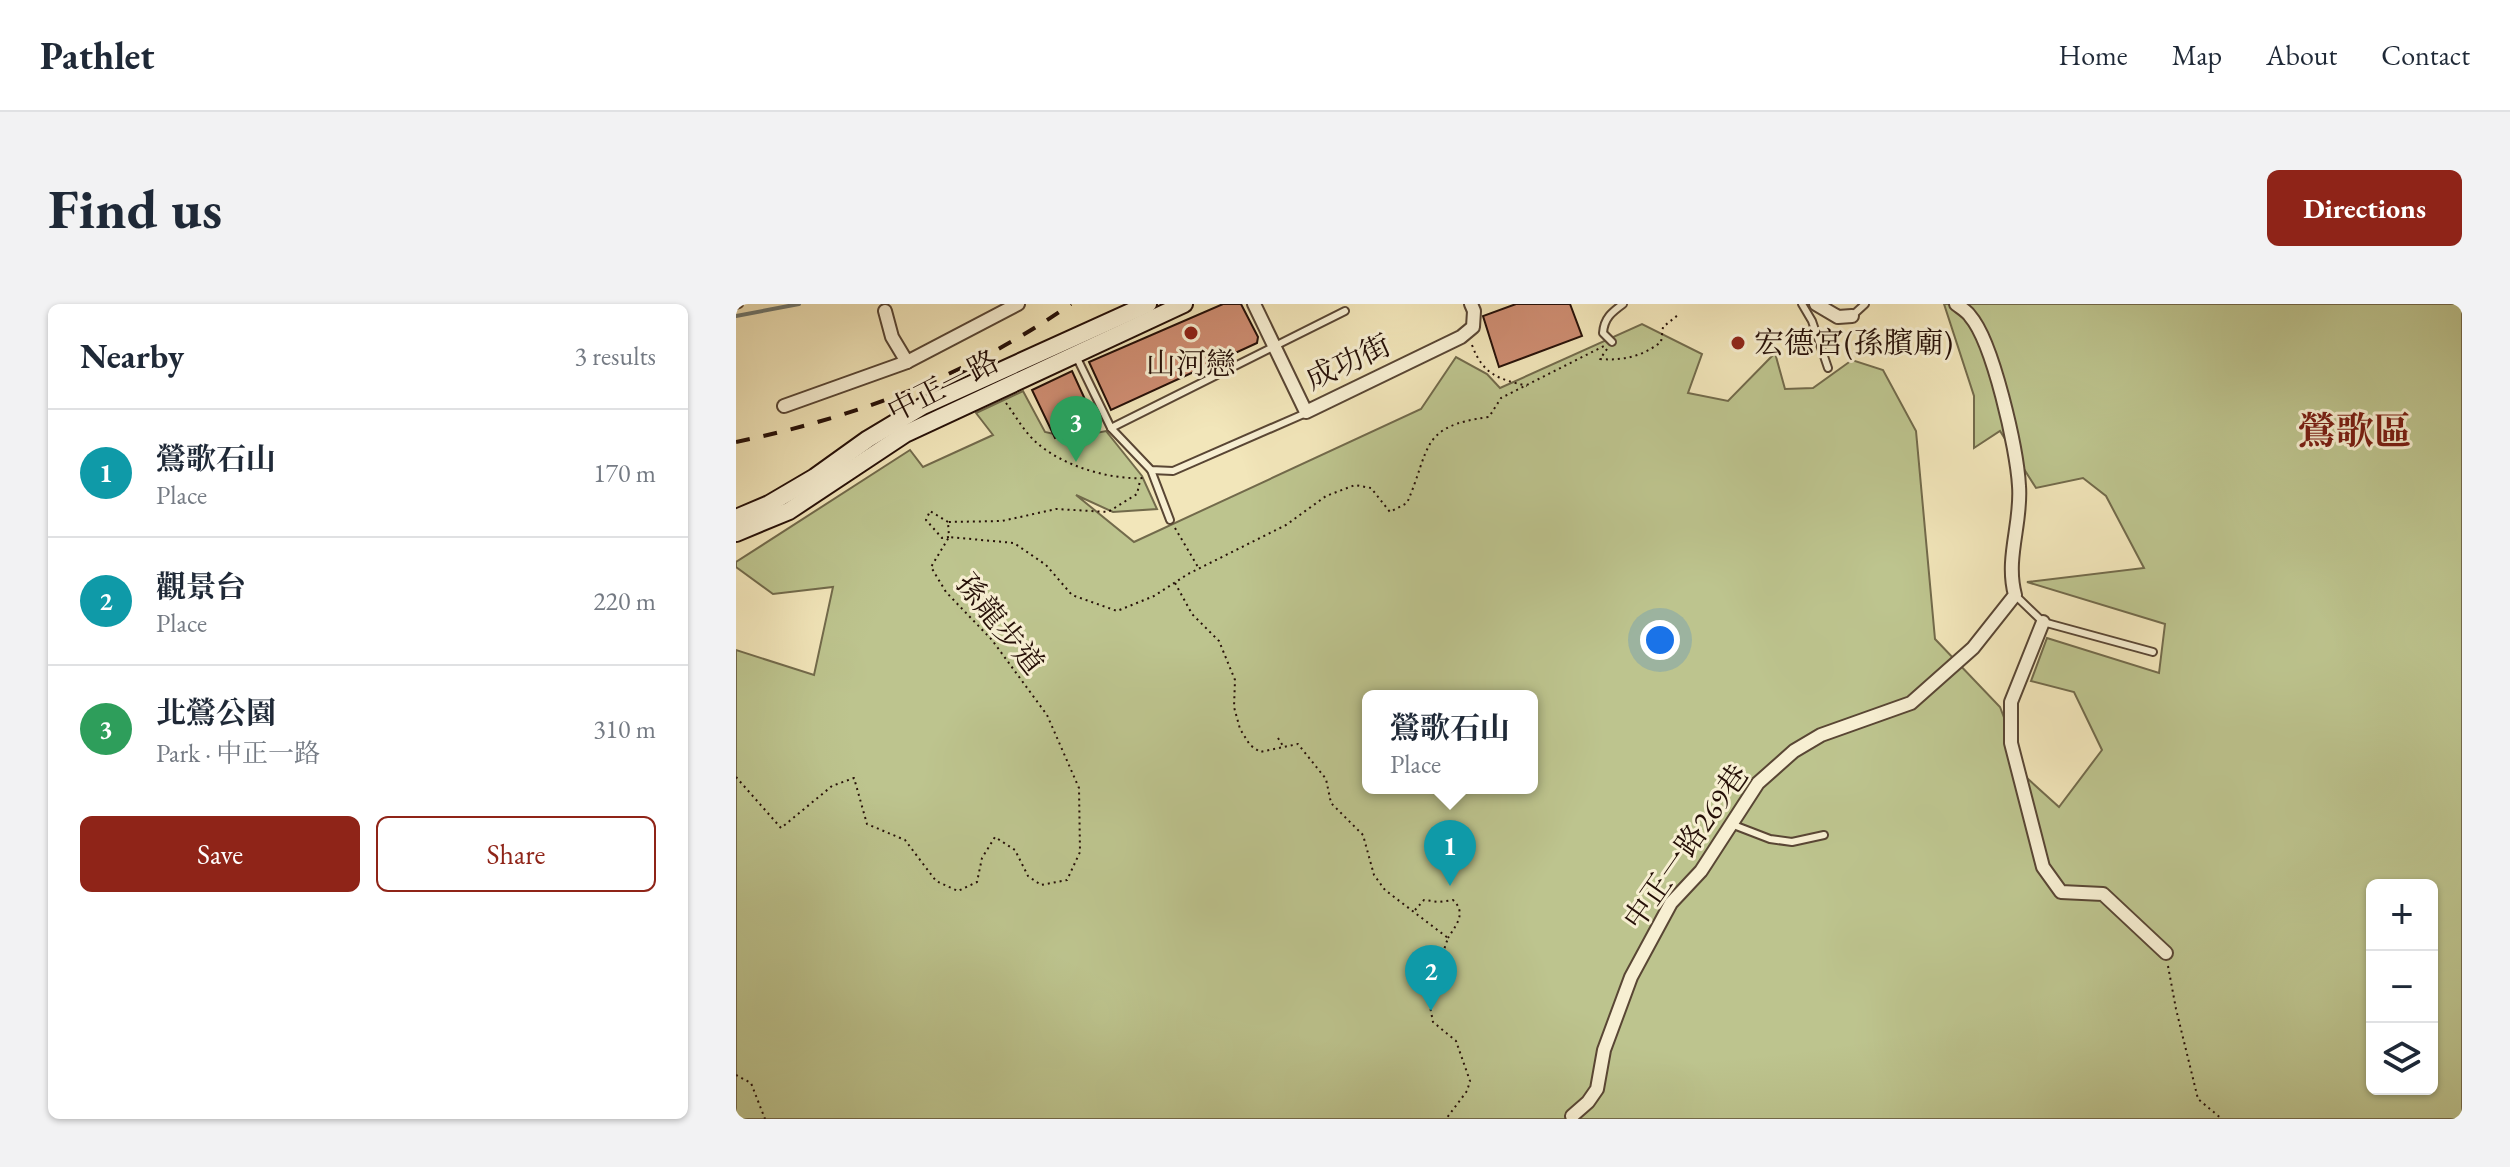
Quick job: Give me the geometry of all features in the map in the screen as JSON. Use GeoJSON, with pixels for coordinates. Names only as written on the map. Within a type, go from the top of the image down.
{"type":"FeatureCollection","features":[{"type":"Feature","properties":{"kind":"main road","name":"中正一路"},"geometry":{"type":"LineString","coordinates":[[736,518],[769,504],[815,477],[868,439],[923,406],[1148,304]]}},
{"type":"Feature","properties":{"kind":"main road","name":"中正一路"},"geometry":{"type":"LineString","coordinates":[[736,533],[789,511],[905,434],[1184,304]]}},
{"type":"Feature","properties":{"kind":"street"},"geometry":{"type":"LineString","coordinates":[[784,406],[907,362],[1018,304]]}},
{"type":"Feature","properties":{"kind":"street","name":"成功街"},"geometry":{"type":"LineString","coordinates":[[1254,304],[1306,412],[1470,329]]}},
{"type":"Feature","properties":{"kind":"street"},"geometry":{"type":"LineString","coordinates":[[1470,329],[1474,311],[1471,304]]}},
{"type":"Feature","properties":{"kind":"street"},"geometry":{"type":"LineString","coordinates":[[1816,304],[1838,317],[1852,316]]}},
{"type":"Feature","properties":{"kind":"street"},"geometry":{"type":"LineString","coordinates":[[1956,304],[1972,317],[1988,348],[2009,430],[2020,487],[2010,576],[2015,595]]}},
{"type":"Feature","properties":{"kind":"street"},"geometry":{"type":"LineString","coordinates":[[885,311],[892,337],[907,362]]}},
{"type":"Feature","properties":{"kind":"street","name":"中正一路269巷"},"geometry":{"type":"LineString","coordinates":[[1572,1116],[1597,1089],[1604,1050],[1631,977],[1671,903],[1701,871],[1758,783],[1794,751],[1821,735],[1911,703],[1973,648],[2015,595]]}},
{"type":"Feature","properties":{"kind":"street"},"geometry":{"type":"LineString","coordinates":[[2043,622],[2011,702],[2011,743],[2043,867],[2061,892],[2103,894],[2166,953]]}},
{"type":"Feature","properties":{"kind":"lane"},"geometry":{"type":"LineString","coordinates":[[1612,342],[1603,333],[1604,325],[1608,315],[1623,304]]}},
{"type":"Feature","properties":{"kind":"lane"},"geometry":{"type":"LineString","coordinates":[[1802,304],[1812,321],[1828,368]]}},
{"type":"Feature","properties":{"kind":"lane"},"geometry":{"type":"LineString","coordinates":[[1852,316],[1865,304]]}},
{"type":"Feature","properties":{"kind":"lane"},"geometry":{"type":"LineString","coordinates":[[1111,428],[1345,311]]}},
{"type":"Feature","properties":{"kind":"lane"},"geometry":{"type":"LineString","coordinates":[[1074,353],[1111,428],[1152,472],[1170,520]]}},
{"type":"Feature","properties":{"kind":"lane"},"geometry":{"type":"LineString","coordinates":[[1152,472],[1173,471],[1306,412]]}},
{"type":"Feature","properties":{"kind":"lane"},"geometry":{"type":"LineString","coordinates":[[2015,595],[2043,622],[2153,652]]}},
{"type":"Feature","properties":{"kind":"lane"},"geometry":{"type":"LineString","coordinates":[[1731,824],[1770,839],[1792,842],[1824,835]]}},
{"type":"Feature","properties":{"kind":"path"},"geometry":{"type":"LineString","coordinates":[[1612,342],[1600,359],[1628,359],[1651,350],[1661,342],[1663,327],[1678,315]]}},
{"type":"Feature","properties":{"kind":"path"},"geometry":{"type":"LineString","coordinates":[[1470,329],[1476,356],[1497,380],[1528,386]]}},
{"type":"Feature","properties":{"kind":"path","name":"孫龍步道"},"geometry":{"type":"LineString","coordinates":[[736,777],[781,828],[832,786],[854,778],[867,824],[905,840],[936,881],[958,891],[977,882],[982,858],[995,837],[1015,850],[1028,876],[1041,885],[1067,880],[1080,852],[1079,788],[1047,715],[992,640],[946,592],[931,567],[949,537],[1014,543],[1046,565],[1072,595],[1117,611],[1154,596],[1199,569],[1286,525],[1326,496],[1355,485],[1371,488],[1390,512],[1407,503],[1426,447],[1439,431],[1465,420],[1489,417],[1501,398],[1612,342]]}},
{"type":"Feature","properties":{"kind":"path"},"geometry":{"type":"LineString","coordinates":[[993,392],[1008,404],[1036,443],[1057,457],[1108,475],[1141,479],[1152,472]]}},
{"type":"Feature","properties":{"kind":"path"},"geometry":{"type":"LineString","coordinates":[[948,522],[949,537],[942,538],[926,520],[930,511],[948,522],[1002,521],[1056,509],[1108,512],[1137,494],[1140,481]]}},
{"type":"Feature","properties":{"kind":"path"},"geometry":{"type":"LineString","coordinates":[[1170,520],[1199,569]]}},
{"type":"Feature","properties":{"kind":"path"},"geometry":{"type":"LineString","coordinates":[[1175,582],[1192,614],[1219,641],[1235,680],[1234,707],[1240,729],[1250,745],[1260,752],[1298,744],[1326,779],[1331,803],[1363,835],[1374,875],[1393,898],[1448,938]]}},
{"type":"Feature","properties":{"kind":"path"},"geometry":{"type":"LineString","coordinates":[[1278,738],[1284,747]]}},
{"type":"Feature","properties":{"kind":"path"},"geometry":{"type":"LineString","coordinates":[[1414,911],[1424,900],[1453,900],[1460,906],[1461,916],[1448,938],[1428,996],[1433,1022],[1456,1041],[1470,1081],[1467,1091],[1446,1119]]}},
{"type":"Feature","properties":{"kind":"path"},"geometry":{"type":"LineString","coordinates":[[2166,953],[2198,1099],[2222,1119]]}},
{"type":"Feature","properties":{"kind":"path"},"geometry":{"type":"LineString","coordinates":[[736,1075],[751,1083],[765,1119]]}},
{"type":"Feature","properties":{"kind":"green space"},"geometry":{"type":"Polygon","coordinates":[[[1944,304],[2462,304],[2462,1119],[736,1119],[736,650],[814,675],[833,587],[773,594],[736,567],[736,562],[910,450],[923,467],[993,435],[976,413],[1023,391],[1045,432],[1071,438],[1106,431],[1142,476],[1157,509],[1113,512],[1076,495],[1134,542],[1421,409],[1456,357],[1487,374],[1500,388],[1642,324],[1702,354],[1688,393],[1728,401],[1775,353],[1785,389],[1813,388],[1852,360],[1883,370],[1916,431],[1935,639],[2000,707],[2027,778],[2059,807],[2102,750],[2074,692],[2031,681],[2047,638],[2159,673],[2165,624],[2027,582],[2144,568],[2106,496],[2083,478],[2036,488],[2000,431],[1974,448],[1974,396],[1944,304]]]}},
{"type":"Feature","properties":{"kind":"building"},"geometry":{"type":"Polygon","coordinates":[[[1223,304],[1241,304],[1258,337],[1257,343],[1111,410],[1089,362],[1223,304]]]}},
{"type":"Feature","properties":{"kind":"building"},"geometry":{"type":"Polygon","coordinates":[[[1516,304],[1570,304],[1582,336],[1499,367],[1483,316],[1516,304]]]}},
{"type":"Feature","properties":{"kind":"building"},"geometry":{"type":"Polygon","coordinates":[[[1072,371],[1094,419],[1055,438],[1032,390],[1072,371]]]}},
{"type":"Feature","properties":{"kind":"waterway"},"geometry":{"type":"LineString","coordinates":[[736,316],[799,304]]}},
{"type":"Feature","properties":{"kind":"railway"},"geometry":{"type":"LineString","coordinates":[[736,442],[825,420],[911,390],[993,352],[1071,304]]}},
{"type":"Feature","properties":{"kind":"place","name":"山河戀"},"geometry":{"type":"Point","coordinates":[1191,333]}},
{"type":"Feature","properties":{"kind":"place","name":"宏德宮(孫臏廟)"},"geometry":{"type":"Point","coordinates":[1738,343]}},
{"type":"Feature","properties":{"kind":"place","name":"北鶯公園"},"geometry":{"type":"Point","coordinates":[1076,462]}},
{"type":"Feature","properties":{"kind":"place","name":"鶯歌石山"},"geometry":{"type":"Point","coordinates":[1450,886]}},
{"type":"Feature","properties":{"kind":"place","name":"觀景台"},"geometry":{"type":"Point","coordinates":[1431,1011]}},
{"type":"Feature","properties":{"kind":"district","name":"鶯歌區"},"geometry":{"type":"Point","coordinates":[2355,431]}}]}
